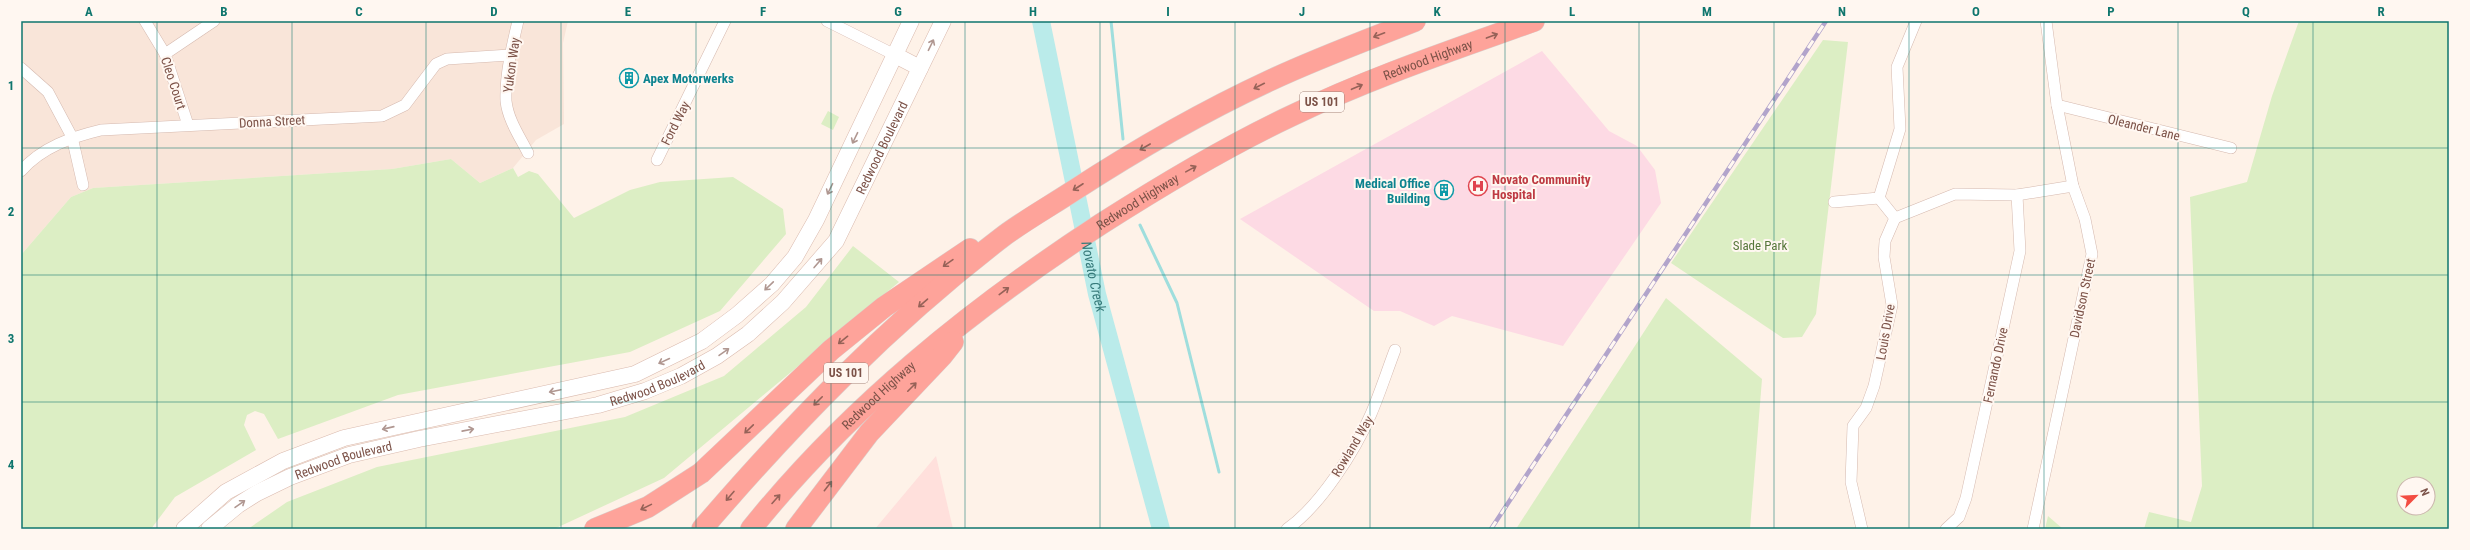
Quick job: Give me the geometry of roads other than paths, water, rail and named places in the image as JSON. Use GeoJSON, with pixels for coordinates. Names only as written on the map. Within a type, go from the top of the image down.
{"type":"FeatureCollection","features":[{"type":"Feature","properties":{"kind":"highway","name":"US 101"},"geometry":{"type":"LineString","coordinates":[[702,529],[761,460],[852,367],[962,270],[1008,234],[1111,166],[1215,108],[1271,79],[1415,21]]}},
{"type":"Feature","properties":{"kind":"highway","name":"Redwood Highway"},"geometry":{"type":"LineString","coordinates":[[751,529],[775,500],[881,391],[973,314],[1045,261],[1122,211],[1226,149],[1292,115],[1372,81],[1534,21]]}},
{"type":"Feature","properties":{"kind":"highway"},"geometry":{"type":"LineString","coordinates":[[595,529],[648,507],[701,473],[831,350],[884,307],[965,251],[1008,234]]}},
{"type":"Feature","properties":{"kind":"highway"},"geometry":{"type":"LineString","coordinates":[[796,529],[869,433],[942,356],[973,314]]}},
{"type":"Feature","properties":{"kind":"main road","name":"Redwood Boulevard"},"geometry":{"type":"LineString","coordinates":[[184,529],[226,492],[283,461],[344,438],[635,374],[702,340],[737,315],[772,284],[795,257],[816,220],[911,21]]}},
{"type":"Feature","properties":{"kind":"main road","name":"Redwood Boulevard"},"geometry":{"type":"LineString","coordinates":[[209,529],[238,505],[290,477],[349,455],[419,439],[598,405],[645,391],[681,376],[717,356],[748,334],[783,302],[836,241],[943,21]]}},
{"type":"Feature","properties":{"kind":"main road"},"geometry":{"type":"LineString","coordinates":[[895,55],[920,68]]}},
{"type":"Feature","properties":{"kind":"main road"},"geometry":{"type":"LineString","coordinates":[[443,416],[447,434]]}},
{"type":"Feature","properties":{"kind":"main road"},"geometry":{"type":"LineString","coordinates":[[415,422],[419,439]]}},
{"type":"Feature","properties":{"kind":"main road"},"geometry":{"type":"LineString","coordinates":[[283,461],[290,477]]}},
{"type":"Feature","properties":{"kind":"street","name":"Cleo Court"},"geometry":{"type":"LineString","coordinates":[[145,21],[165,54],[188,125]]}},
{"type":"Feature","properties":{"kind":"street"},"geometry":{"type":"LineString","coordinates":[[165,54],[214,21]]}},
{"type":"Feature","properties":{"kind":"street","name":"Yukon Way"},"geometry":{"type":"LineString","coordinates":[[518,21],[510,55],[506,102],[512,123],[528,153]]}},
{"type":"Feature","properties":{"kind":"street","name":"Ford Way"},"geometry":{"type":"LineString","coordinates":[[657,160],[725,21]]}},
{"type":"Feature","properties":{"kind":"street"},"geometry":{"type":"LineString","coordinates":[[827,21],[895,55]]}},
{"type":"Feature","properties":{"kind":"street"},"geometry":{"type":"LineString","coordinates":[[1879,198],[1900,129],[1897,67],[1916,21]]}},
{"type":"Feature","properties":{"kind":"street","name":"Davidson Street"},"geometry":{"type":"LineString","coordinates":[[2034,529],[2092,254],[2085,219],[2073,186],[2057,105],[2046,21]]}},
{"type":"Feature","properties":{"kind":"street","name":"Donna Street"},"geometry":{"type":"LineString","coordinates":[[21,171],[54,146],[72,137],[101,130],[382,116],[405,105],[436,64],[447,59],[510,55]]}},
{"type":"Feature","properties":{"kind":"street"},"geometry":{"type":"LineString","coordinates":[[21,68],[48,92],[72,137],[83,185]]}},
{"type":"Feature","properties":{"kind":"street","name":"Oleander Lane"},"geometry":{"type":"LineString","coordinates":[[2057,105],[2231,148]]}},
{"type":"Feature","properties":{"kind":"street"},"geometry":{"type":"LineString","coordinates":[[1879,198],[1895,218],[1955,194],[2017,195],[2073,186]]}},
{"type":"Feature","properties":{"kind":"street","name":"Fernando Drive"},"geometry":{"type":"LineString","coordinates":[[1947,529],[1959,517],[1966,498],[2020,251],[2017,195]]}},
{"type":"Feature","properties":{"kind":"street"},"geometry":{"type":"LineString","coordinates":[[1834,202],[1879,198]]}},
{"type":"Feature","properties":{"kind":"street","name":"Louis Drive"},"geometry":{"type":"LineString","coordinates":[[1862,529],[1851,482],[1853,426],[1866,408],[1874,386],[1892,305],[1884,257],[1886,240],[1895,218]]}},
{"type":"Feature","properties":{"kind":"street","name":"Rowland Way"},"geometry":{"type":"LineString","coordinates":[[1287,529],[1314,505],[1362,432],[1395,350]]}},
{"type":"Feature","properties":{"kind":"waterway","name":"Novato Creek"},"geometry":{"type":"LineString","coordinates":[[1041,21],[1097,294],[1161,529]]}},
{"type":"Feature","properties":{"kind":"waterway"},"geometry":{"type":"LineString","coordinates":[[1111,21],[1123,139]]}},
{"type":"Feature","properties":{"kind":"waterway"},"geometry":{"type":"LineString","coordinates":[[1140,225],[1177,303],[1219,472]]}},
{"type":"Feature","properties":{"kind":"railway"},"geometry":{"type":"LineString","coordinates":[[1491,529],[1826,21]]}},
{"type":"Feature","properties":{"kind":"place","name":"Apex Motorwerks"},"geometry":{"type":"Point","coordinates":[629,78]}},
{"type":"Feature","properties":{"kind":"place","name":"Novato Community Hospital"},"geometry":{"type":"Point","coordinates":[1478,186]}},
{"type":"Feature","properties":{"kind":"place","name":"Medical Office Building"},"geometry":{"type":"Point","coordinates":[1444,190]}},
{"type":"Feature","properties":{"kind":"park label","name":"Slade Park"},"geometry":{"type":"Point","coordinates":[1760,245]}}]}
